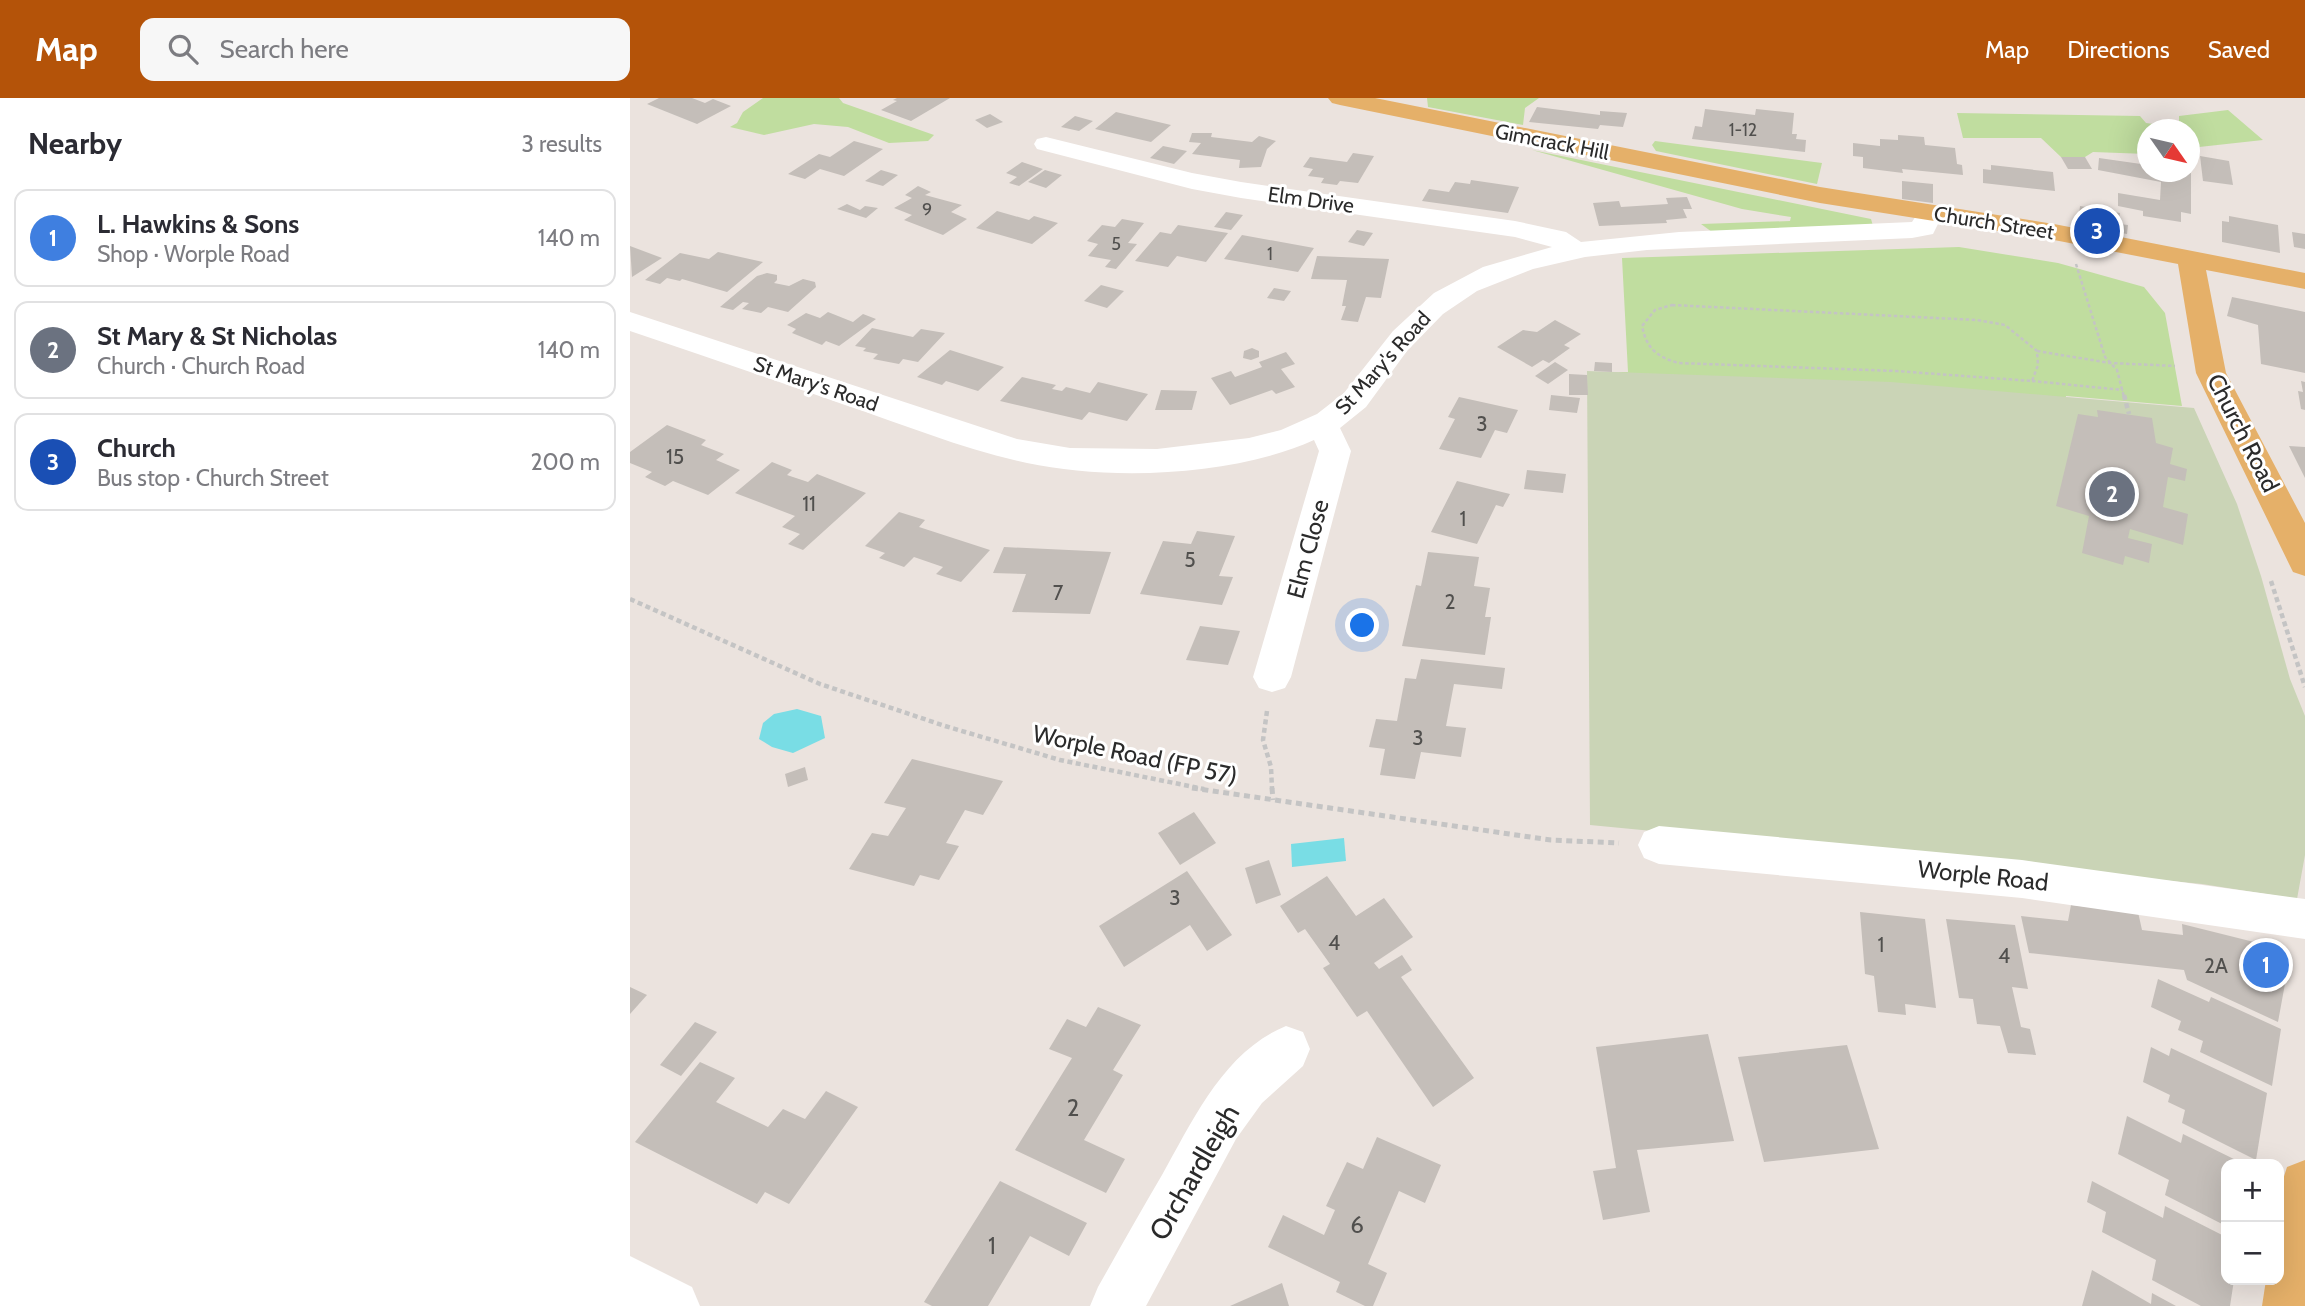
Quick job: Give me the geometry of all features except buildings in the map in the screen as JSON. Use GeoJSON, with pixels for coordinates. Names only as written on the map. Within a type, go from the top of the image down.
{"type":"FeatureCollection","features":[{"type":"Feature","properties":{"kind":"main road","name":"Gimcrack Hill"},"geometry":{"type":"LineString","coordinates":[[1340,98],[1765,184]]}},
{"type":"Feature","properties":{"kind":"main road","name":"Church Street"},"geometry":{"type":"LineString","coordinates":[[1765,184],[1930,214],[2054,232],[2305,281]]}},
{"type":"Feature","properties":{"kind":"main road","name":"Church Road"},"geometry":{"type":"LineString","coordinates":[[2190,257],[2203,345],[2211,373],[2292,531],[2305,563]]}},
{"type":"Feature","properties":{"kind":"main road"},"geometry":{"type":"LineString","coordinates":[[2289,1306],[2305,1185]]}},
{"type":"Feature","properties":{"kind":"street","name":"Elm Drive"},"geometry":{"type":"LineString","coordinates":[[1046,144],[1192,181],[1241,190],[1515,229],[1556,238],[1575,250]]}},
{"type":"Feature","properties":{"kind":"street","name":"St Mary's Road"},"geometry":{"type":"LineString","coordinates":[[630,321],[979,439],[1035,454],[1082,459],[1182,458],[1259,447],[1318,427],[1339,415],[1355,399],[1402,337],[1440,302],[1491,274],[1575,250],[1614,244],[1912,230],[1924,228],[1930,214]]}},
{"type":"Feature","properties":{"kind":"street","name":"Elm Close"},"geometry":{"type":"LineString","coordinates":[[1272,677],[1335,451],[1330,437],[1318,427]]}},
{"type":"Feature","properties":{"kind":"street","name":"Worple Road"},"geometry":{"type":"LineString","coordinates":[[1658,845],[2022,879],[2305,919]]}},
{"type":"Feature","properties":{"kind":"street","name":"Orchardleigh"},"geometry":{"type":"LineString","coordinates":[[1117,1306],[1219,1122],[1245,1086],[1286,1049]]}},
{"type":"Feature","properties":{"kind":"street"},"geometry":{"type":"LineString","coordinates":[[630,1283],[673,1306]]}},
{"type":"Feature","properties":{"kind":"path"},"geometry":{"type":"LineString","coordinates":[[2076,264],[2105,357],[2118,370],[2129,414]]}},
{"type":"Feature","properties":{"kind":"path"},"geometry":{"type":"LineString","coordinates":[[2123,390],[1896,371],[1678,363],[1657,356],[1646,345],[1643,326],[1655,310],[1672,305],[1977,320],[2004,325],[2037,351],[2110,363],[2186,367]]}},
{"type":"Feature","properties":{"kind":"path"},"geometry":{"type":"LineString","coordinates":[[2032,381],[2038,365],[2037,351]]}},
{"type":"Feature","properties":{"kind":"path","name":"Worple Road (FP 57)"},"geometry":{"type":"LineString","coordinates":[[630,599],[820,684],[945,726],[1060,760],[1180,786],[1551,840],[1658,845]]}},
{"type":"Feature","properties":{"kind":"path"},"geometry":{"type":"LineString","coordinates":[[1272,677],[1263,740],[1271,767],[1273,800]]}},
{"type":"Feature","properties":{"kind":"green space"},"geometry":{"type":"Polygon","coordinates":[[[763,98],[839,98],[843,103],[934,135],[928,141],[889,143],[848,127],[814,124],[764,135],[730,127],[737,123],[743,112],[763,98]]]}},
{"type":"Feature","properties":{"kind":"green space"},"geometry":{"type":"Polygon","coordinates":[[[1427,98],[1539,98],[1525,108],[1523,125],[1428,107],[1427,98]]]}},
{"type":"Feature","properties":{"kind":"green space"},"geometry":{"type":"Polygon","coordinates":[[[2228,110],[2263,140],[2200,147],[2200,119],[2179,119],[2179,116],[2228,110]]]}},
{"type":"Feature","properties":{"kind":"green space"},"geometry":{"type":"Polygon","coordinates":[[[1957,113],[2140,116],[2143,119],[2137,119],[2137,154],[2093,152],[2085,157],[2061,157],[2041,138],[1963,138],[1957,113]]]}},
{"type":"Feature","properties":{"kind":"green space"},"geometry":{"type":"Polygon","coordinates":[[[1655,141],[1822,163],[1817,184],[1656,151],[1652,145],[1655,141]]]}},
{"type":"Feature","properties":{"kind":"green space"},"geometry":{"type":"Polygon","coordinates":[[[1532,150],[1871,219],[1873,226],[1712,232],[1701,224],[1790,221],[1791,217],[1742,209],[1532,150]]]}},
{"type":"Feature","properties":{"kind":"green space"},"geometry":{"type":"Polygon","coordinates":[[[1959,247],[2058,263],[2144,287],[2165,313],[2182,406],[2066,396],[2064,416],[1612,372],[1628,372],[1622,258],[1959,247]]]}},
{"type":"Feature","properties":{"kind":"green space"},"geometry":{"type":"Polygon","coordinates":[[[1587,371],[1891,382],[2194,408],[2237,504],[2261,576],[2290,679],[2305,716],[2305,855],[2297,899],[2202,884],[1590,825],[1587,371]]]}},
{"type":"Feature","properties":{"kind":"water"},"geometry":{"type":"Polygon","coordinates":[[[797,709],[821,716],[825,738],[793,753],[772,747],[759,739],[763,723],[774,714],[797,709]]]}},
{"type":"Feature","properties":{"kind":"water"},"geometry":{"type":"Polygon","coordinates":[[[1344,838],[1346,861],[1292,867],[1291,844],[1344,838]]]}},
{"type":"Feature","properties":{"kind":"place","name":"Church"},"geometry":{"type":"Point","coordinates":[2097,231]}},
{"type":"Feature","properties":{"kind":"place","name":"St Mary & St Nicholas"},"geometry":{"type":"Point","coordinates":[2112,494]}},
{"type":"Feature","properties":{"kind":"place","name":"L. Hawkins & Sons"},"geometry":{"type":"Point","coordinates":[2266,965]}}]}
